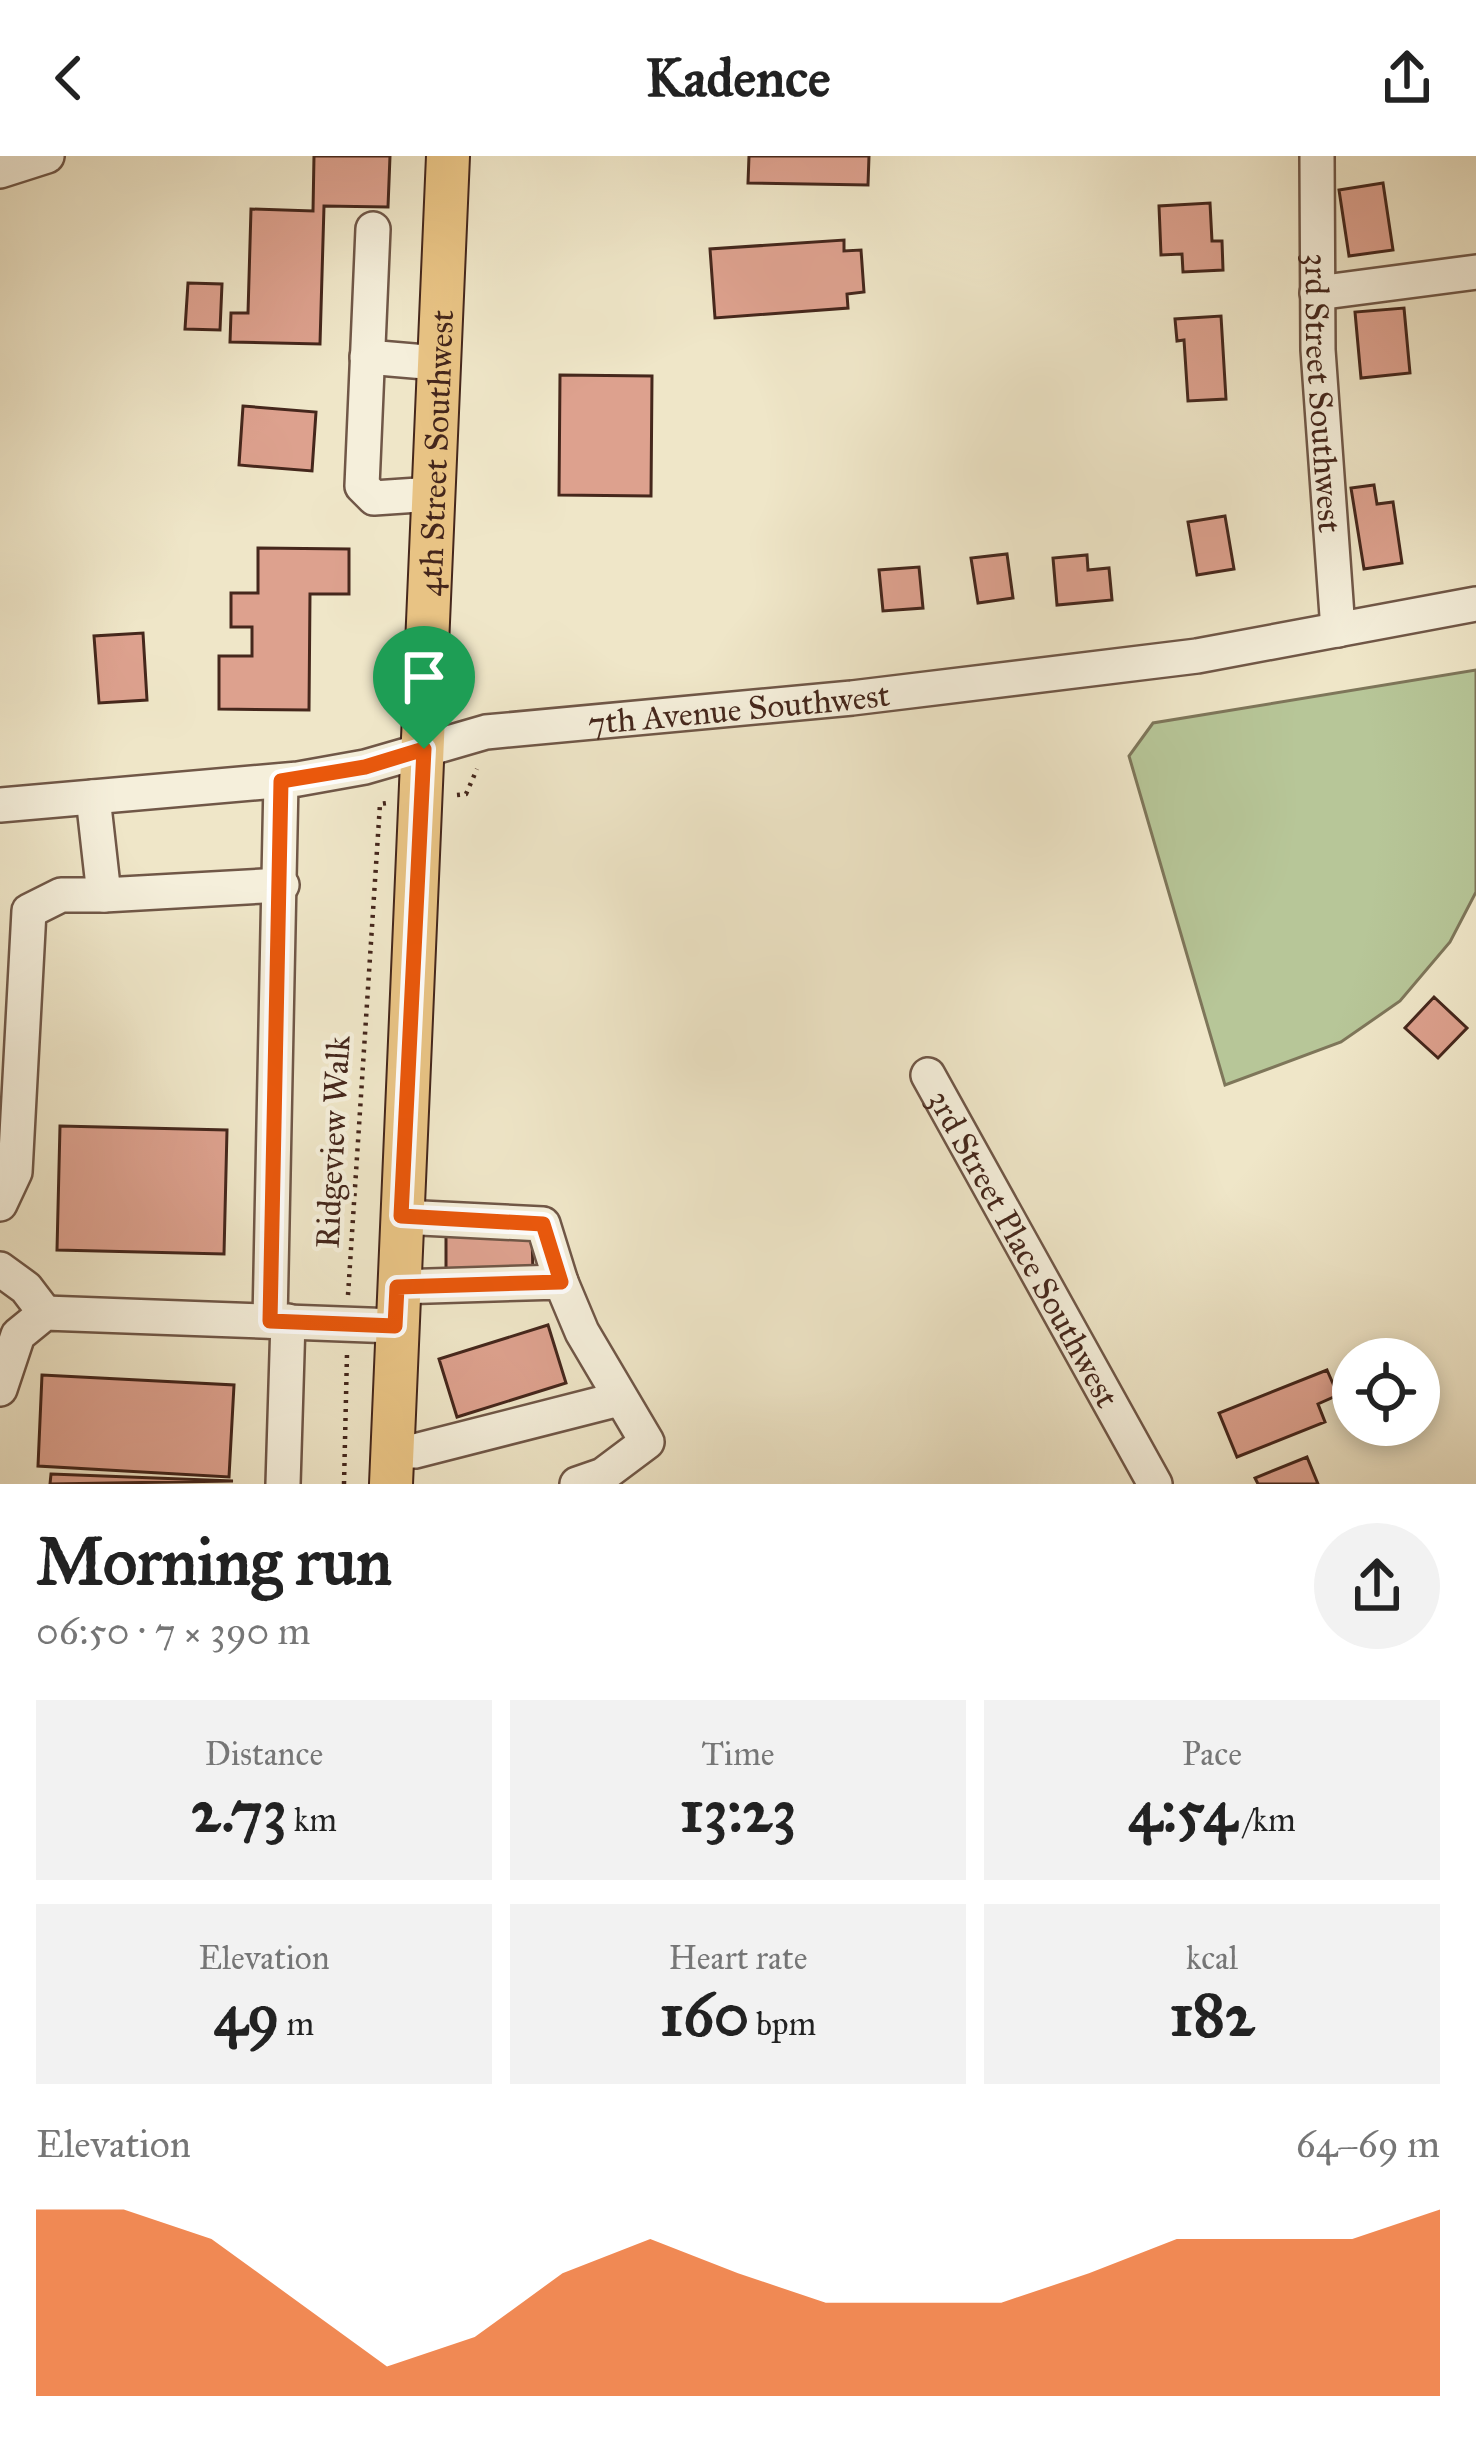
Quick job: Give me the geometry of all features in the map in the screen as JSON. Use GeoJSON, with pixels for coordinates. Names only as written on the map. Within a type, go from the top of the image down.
{"type":"FeatureCollection","features":[{"type":"Feature","properties":{"kind":"main road","name":"4th Street Southwest"},"geometry":{"type":"LineString","coordinates":[[391,1468],[448,156]]}},
{"type":"Feature","properties":{"kind":"main road"},"geometry":{"type":"LineString","coordinates":[[442,240],[462,156]]}},
{"type":"Feature","properties":{"kind":"street"},"geometry":{"type":"LineString","coordinates":[[0,171],[47,156]]}},
{"type":"Feature","properties":{"kind":"street","name":"3rd Street Southwest"},"geometry":{"type":"LineString","coordinates":[[1317,156],[1318,293],[1338,630]]}},
{"type":"Feature","properties":{"kind":"street"},"geometry":{"type":"LineString","coordinates":[[373,229],[364,492],[374,498],[433,494]]}},
{"type":"Feature","properties":{"kind":"street"},"geometry":{"type":"LineString","coordinates":[[1318,293],[1476,272]]}},
{"type":"Feature","properties":{"kind":"street"},"geometry":{"type":"LineString","coordinates":[[367,357],[437,363]]}},
{"type":"Feature","properties":{"kind":"street","name":"7th Avenue Southwest"},"geometry":{"type":"LineString","coordinates":[[0,805],[281,781],[365,767],[486,732],[898,692],[1197,656],[1476,604]]}},
{"type":"Feature","properties":{"kind":"street"},"geometry":{"type":"LineString","coordinates":[[281,781],[283,1484]]}},
{"type":"Feature","properties":{"kind":"street"},"geometry":{"type":"LineString","coordinates":[[93,797],[104,895]]}},
{"type":"Feature","properties":{"kind":"street"},"geometry":{"type":"LineString","coordinates":[[0,1204],[15,1172],[9,1108],[15,912],[61,895],[282,885]]}},
{"type":"Feature","properties":{"kind":"street","name":"3rd Street Place Southwest"},"geometry":{"type":"LineString","coordinates":[[928,1075],[1156,1484]]}},
{"type":"Feature","properties":{"kind":"street"},"geometry":{"type":"LineString","coordinates":[[401,1216],[543,1224],[561,1282],[647,1442],[603,1475],[577,1484]]}},
{"type":"Feature","properties":{"kind":"street"},"geometry":{"type":"LineString","coordinates":[[0,1269],[26,1288],[45,1313]]}},
{"type":"Feature","properties":{"kind":"street"},"geometry":{"type":"LineString","coordinates":[[0,1389],[18,1335],[45,1313],[346,1324],[396,1306],[561,1282]]}},
{"type":"Feature","properties":{"kind":"street"},"geometry":{"type":"LineString","coordinates":[[391,1468],[415,1451],[620,1399]]}},
{"type":"Feature","properties":{"kind":"path","name":"Ridgeview Walk"},"geometry":{"type":"LineString","coordinates":[[344,1484],[346,1324],[380,804]]}},
{"type":"Feature","properties":{"kind":"green space"},"geometry":{"type":"Polygon","coordinates":[[[1476,670],[1476,892],[1450,942],[1400,1001],[1341,1042],[1225,1085],[1129,756],[1153,723],[1476,670]]]}},
{"type":"Feature","properties":{"kind":"building"},"geometry":{"type":"Polygon","coordinates":[[[314,156],[390,156],[388,207],[324,206],[320,344],[230,342],[231,313],[248,313],[251,209],[313,211],[314,156]]]}},
{"type":"Feature","properties":{"kind":"building"},"geometry":{"type":"Polygon","coordinates":[[[749,156],[869,156],[868,185],[748,183],[749,156]]]}},
{"type":"Feature","properties":{"kind":"building"},"geometry":{"type":"Polygon","coordinates":[[[1383,183],[1393,250],[1349,256],[1339,190],[1383,183]]]}},
{"type":"Feature","properties":{"kind":"building"},"geometry":{"type":"Polygon","coordinates":[[[1210,203],[1212,241],[1222,241],[1223,270],[1183,272],[1182,254],[1161,255],[1159,206],[1210,203]]]}},
{"type":"Feature","properties":{"kind":"building"},"geometry":{"type":"Polygon","coordinates":[[[844,240],[844,251],[861,250],[864,292],[847,294],[848,308],[715,318],[710,249],[844,240]]]}},
{"type":"Feature","properties":{"kind":"building"},"geometry":{"type":"Polygon","coordinates":[[[188,283],[222,284],[220,330],[185,329],[188,283]]]}},
{"type":"Feature","properties":{"kind":"building"},"geometry":{"type":"Polygon","coordinates":[[[1404,308],[1410,373],[1361,378],[1355,312],[1404,308]]]}},
{"type":"Feature","properties":{"kind":"building"},"geometry":{"type":"Polygon","coordinates":[[[1221,316],[1226,399],[1188,401],[1184,340],[1177,341],[1175,319],[1221,316]]]}},
{"type":"Feature","properties":{"kind":"building"},"geometry":{"type":"Polygon","coordinates":[[[560,375],[652,376],[651,496],[559,495],[560,375]]]}},
{"type":"Feature","properties":{"kind":"building"},"geometry":{"type":"Polygon","coordinates":[[[243,406],[316,412],[312,471],[239,465],[243,406]]]}},
{"type":"Feature","properties":{"kind":"building"},"geometry":{"type":"Polygon","coordinates":[[[1374,485],[1377,504],[1393,502],[1402,563],[1364,569],[1351,488],[1374,485]]]}},
{"type":"Feature","properties":{"kind":"building"},"geometry":{"type":"Polygon","coordinates":[[[1225,516],[1234,569],[1197,575],[1188,522],[1225,516]]]}},
{"type":"Feature","properties":{"kind":"building"},"geometry":{"type":"Polygon","coordinates":[[[258,548],[349,549],[349,594],[310,594],[309,710],[219,709],[219,656],[252,656],[252,627],[231,627],[231,593],[258,593],[258,548]]]}},
{"type":"Feature","properties":{"kind":"building"},"geometry":{"type":"Polygon","coordinates":[[[1007,554],[1013,598],[978,603],[971,558],[1007,554]]]}},
{"type":"Feature","properties":{"kind":"building"},"geometry":{"type":"Polygon","coordinates":[[[1087,555],[1088,570],[1109,568],[1112,600],[1057,605],[1053,558],[1087,555]]]}},
{"type":"Feature","properties":{"kind":"building"},"geometry":{"type":"Polygon","coordinates":[[[919,567],[923,608],[883,611],[879,570],[919,567]]]}},
{"type":"Feature","properties":{"kind":"building"},"geometry":{"type":"Polygon","coordinates":[[[143,633],[147,700],[99,703],[94,636],[143,633]]]}},
{"type":"Feature","properties":{"kind":"building"},"geometry":{"type":"Polygon","coordinates":[[[1434,997],[1467,1028],[1438,1058],[1405,1028],[1434,997]]]}},
{"type":"Feature","properties":{"kind":"building"},"geometry":{"type":"Polygon","coordinates":[[[60,1126],[227,1130],[224,1254],[57,1250],[60,1126]]]}},
{"type":"Feature","properties":{"kind":"building"},"geometry":{"type":"Polygon","coordinates":[[[446,1234],[532,1234],[533,1275],[446,1275],[446,1234]]]}},
{"type":"Feature","properties":{"kind":"building"},"geometry":{"type":"Polygon","coordinates":[[[548,1325],[566,1383],[457,1417],[439,1359],[548,1325]]]}},
{"type":"Feature","properties":{"kind":"building"},"geometry":{"type":"Polygon","coordinates":[[[1327,1370],[1332,1381],[1332,1398],[1318,1404],[1325,1422],[1237,1457],[1219,1413],[1327,1370]]]}},
{"type":"Feature","properties":{"kind":"building"},"geometry":{"type":"Polygon","coordinates":[[[42,1375],[234,1385],[229,1477],[38,1466],[42,1375]]]}},
{"type":"Feature","properties":{"kind":"building"},"geometry":{"type":"Polygon","coordinates":[[[1307,1457],[1318,1484],[1258,1484],[1255,1478],[1307,1457]]]}},
{"type":"Feature","properties":{"kind":"building"},"geometry":{"type":"Polygon","coordinates":[[[51,1474],[233,1481],[50,1484],[51,1474]]]}},
{"type":"Feature","properties":{"kind":"route"},"geometry":{"type":"LineString","coordinates":[[424,749],[401,1216],[536,1221],[547,1230],[561,1282],[397,1287],[395,1326],[270,1321],[281,781],[365,767],[424,749]]}}]}
